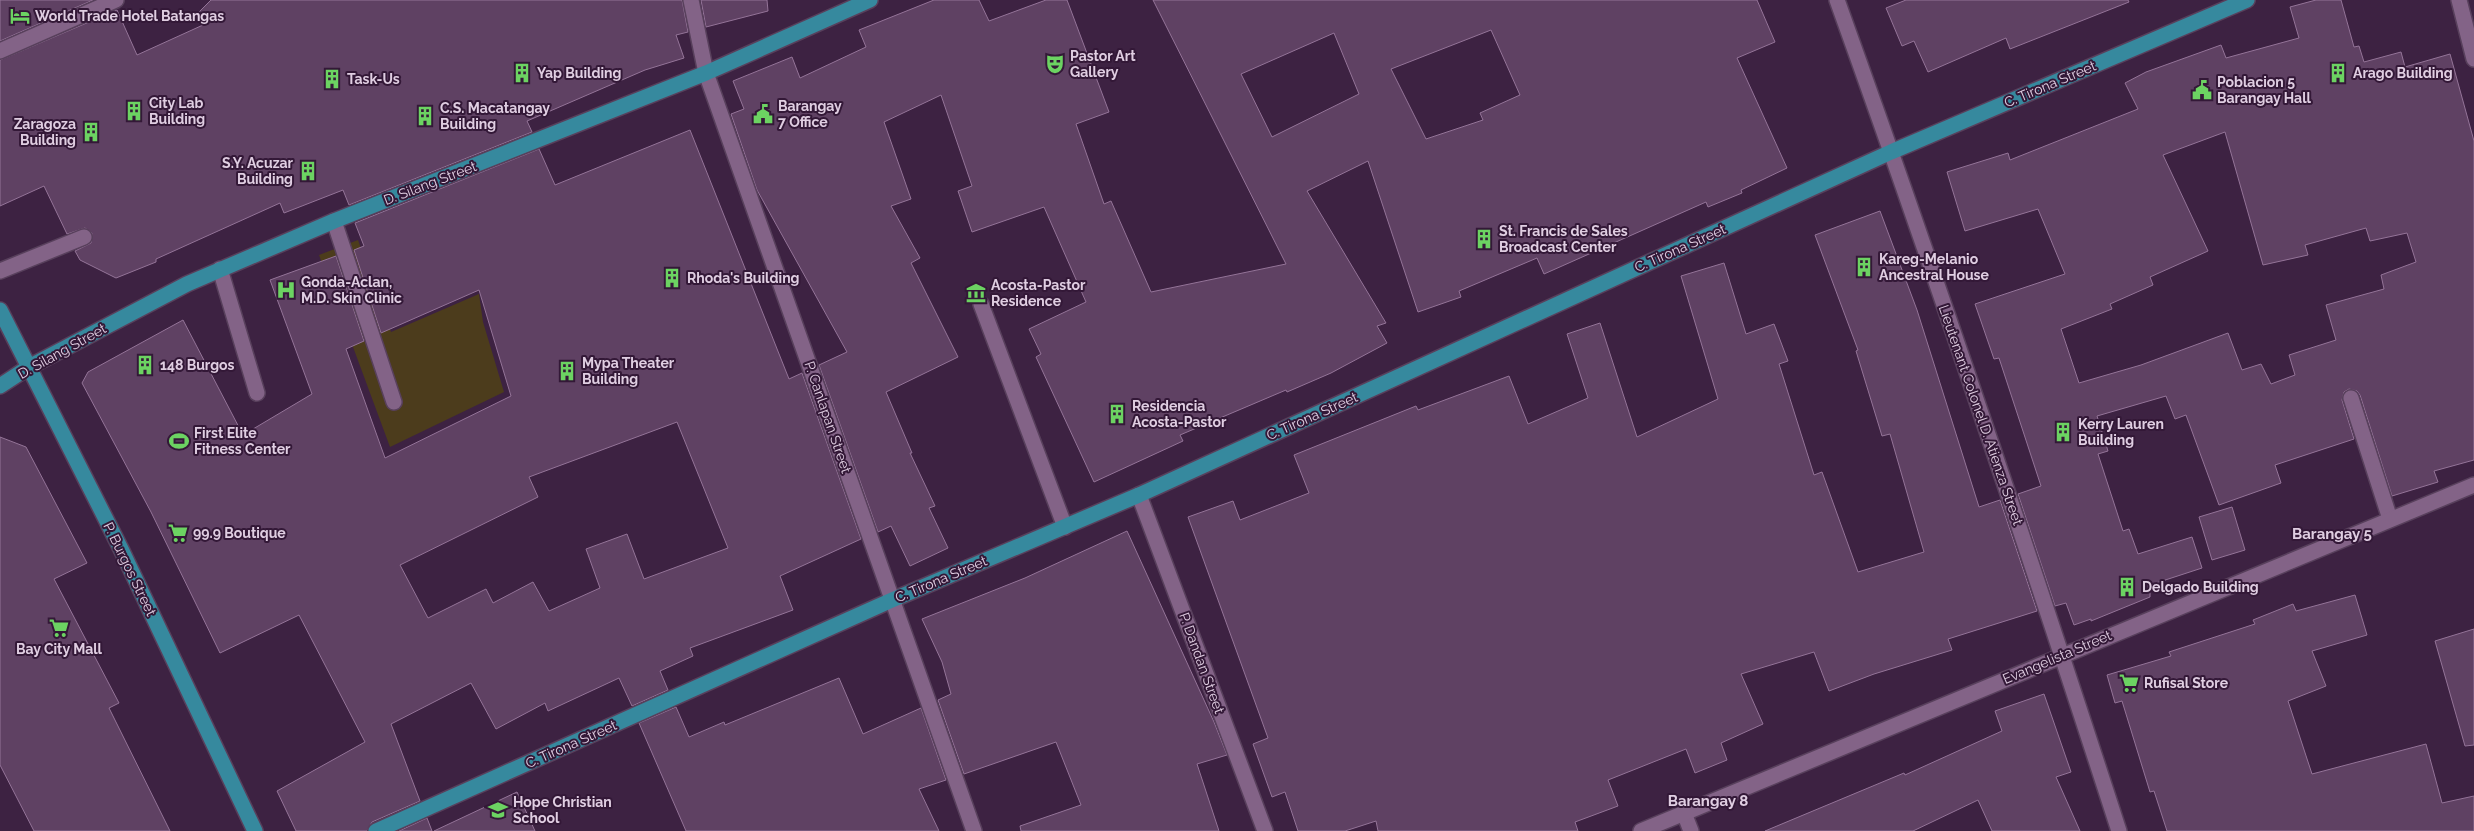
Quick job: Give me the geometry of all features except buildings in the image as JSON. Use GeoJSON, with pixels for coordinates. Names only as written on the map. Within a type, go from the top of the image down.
{"type":"FeatureCollection","features":[{"type":"Feature","properties":{"kind":"main road","name":"D. Silang Street"},"geometry":{"type":"LineString","coordinates":[[0,386],[30,367],[186,284],[334,220],[706,73],[870,0]]}},
{"type":"Feature","properties":{"kind":"main road","name":"C. Tirona Street"},"geometry":{"type":"LineString","coordinates":[[376,831],[892,600],[1139,494],[1891,152],[2247,0]]}},
{"type":"Feature","properties":{"kind":"main road","name":"P. Burgos Street"},"geometry":{"type":"LineString","coordinates":[[0,310],[122,551],[255,831]]}},
{"type":"Feature","properties":{"kind":"street"},"geometry":{"type":"LineString","coordinates":[[0,51],[116,0]]}},
{"type":"Feature","properties":{"kind":"street","name":"P. Canlapan Street"},"geometry":{"type":"LineString","coordinates":[[691,0],[706,73],[974,831]]}},
{"type":"Feature","properties":{"kind":"street","name":"Lieutenant Colonel D. Atienza Street"},"geometry":{"type":"LineString","coordinates":[[1837,0],[1891,152],[2120,831]]}},
{"type":"Feature","properties":{"kind":"street"},"geometry":{"type":"LineString","coordinates":[[2459,0],[2474,59]]}},
{"type":"Feature","properties":{"kind":"street"},"geometry":{"type":"LineString","coordinates":[[334,220],[394,402]]}},
{"type":"Feature","properties":{"kind":"street"},"geometry":{"type":"LineString","coordinates":[[0,271],[84,237]]}},
{"type":"Feature","properties":{"kind":"street"},"geometry":{"type":"LineString","coordinates":[[220,269],[257,392]]}},
{"type":"Feature","properties":{"kind":"street"},"geometry":{"type":"LineString","coordinates":[[981,304],[1065,527]]}},
{"type":"Feature","properties":{"kind":"street"},"geometry":{"type":"LineString","coordinates":[[2350,398],[2390,520]]}},
{"type":"Feature","properties":{"kind":"street","name":"Evangelista Street"},"geometry":{"type":"LineString","coordinates":[[1641,831],[2474,485]]}},
{"type":"Feature","properties":{"kind":"street","name":"P. Dandan Street"},"geometry":{"type":"LineString","coordinates":[[1139,494],[1265,831]]}},
{"type":"Feature","properties":{"kind":"street"},"geometry":{"type":"LineString","coordinates":[[1684,813],[1691,831]]}},
{"type":"Feature","properties":{"kind":"shaded area"},"geometry":{"type":"Polygon","coordinates":[[[358,240],[391,332],[479,294],[483,322],[504,392],[390,447],[319,255],[358,240]]]}},
{"type":"Feature","properties":{"kind":"place","name":"World Trade Hotel Batangas"},"geometry":{"type":"Point","coordinates":[20,16]}},
{"type":"Feature","properties":{"kind":"place","name":"Pastor Art Gallery"},"geometry":{"type":"Point","coordinates":[1055,64]}},
{"type":"Feature","properties":{"kind":"place","name":"Yap Building"},"geometry":{"type":"Point","coordinates":[522,73]}},
{"type":"Feature","properties":{"kind":"place","name":"Arago Building"},"geometry":{"type":"Point","coordinates":[2338,73]}},
{"type":"Feature","properties":{"kind":"place","name":"Task-Us"},"geometry":{"type":"Point","coordinates":[332,79]}},
{"type":"Feature","properties":{"kind":"place","name":"Poblacion 5 Barangay Hall"},"geometry":{"type":"Point","coordinates":[2202,90]}},
{"type":"Feature","properties":{"kind":"place","name":"City Lab Building"},"geometry":{"type":"Point","coordinates":[134,111]}},
{"type":"Feature","properties":{"kind":"place","name":"Barangay 7 Office"},"geometry":{"type":"Point","coordinates":[763,114]}},
{"type":"Feature","properties":{"kind":"place","name":"C.S. Macatangay Building"},"geometry":{"type":"Point","coordinates":[425,116]}},
{"type":"Feature","properties":{"kind":"place","name":"Zaragoza Building"},"geometry":{"type":"Point","coordinates":[91,132]}},
{"type":"Feature","properties":{"kind":"place","name":"S.Y. Acuzar Building"},"geometry":{"type":"Point","coordinates":[308,171]}},
{"type":"Feature","properties":{"kind":"place","name":"St. Francis de Sales Broadcast Center"},"geometry":{"type":"Point","coordinates":[1484,239]}},
{"type":"Feature","properties":{"kind":"place","name":"Kareg-Melanio Ancestral House"},"geometry":{"type":"Point","coordinates":[1864,267]}},
{"type":"Feature","properties":{"kind":"place","name":"Rhoda's Building"},"geometry":{"type":"Point","coordinates":[672,278]}},
{"type":"Feature","properties":{"kind":"place","name":"Gonda-Aclan, M.D. Skin Clinic"},"geometry":{"type":"Point","coordinates":[286,290]}},
{"type":"Feature","properties":{"kind":"place","name":"Acosta-Pastor Residence"},"geometry":{"type":"Point","coordinates":[976,293]}},
{"type":"Feature","properties":{"kind":"place","name":"148 Burgos"},"geometry":{"type":"Point","coordinates":[145,365]}},
{"type":"Feature","properties":{"kind":"place","name":"Mypa Theater Building"},"geometry":{"type":"Point","coordinates":[567,371]}},
{"type":"Feature","properties":{"kind":"place","name":"Residencia Acosta-Pastor"},"geometry":{"type":"Point","coordinates":[1117,414]}},
{"type":"Feature","properties":{"kind":"place","name":"Kerry Lauren Building"},"geometry":{"type":"Point","coordinates":[2063,432]}},
{"type":"Feature","properties":{"kind":"place","name":"First Elite Fitness Center"},"geometry":{"type":"Point","coordinates":[179,441]}},
{"type":"Feature","properties":{"kind":"place","name":"99.9 Boutique"},"geometry":{"type":"Point","coordinates":[178,533]}},
{"type":"Feature","properties":{"kind":"place","name":"Delgado Building"},"geometry":{"type":"Point","coordinates":[2127,587]}},
{"type":"Feature","properties":{"kind":"place","name":"Bay City Mall"},"geometry":{"type":"Point","coordinates":[59,628]}},
{"type":"Feature","properties":{"kind":"place","name":"Rufisal Store"},"geometry":{"type":"Point","coordinates":[2129,683]}},
{"type":"Feature","properties":{"kind":"place","name":"Hope Christian School"},"geometry":{"type":"Point","coordinates":[498,810]}},
{"type":"Feature","properties":{"kind":"district","name":"Barangay 5"},"geometry":{"type":"Point","coordinates":[2332,534]}},
{"type":"Feature","properties":{"kind":"district","name":"Barangay 8"},"geometry":{"type":"Point","coordinates":[1708,801]}}]}
